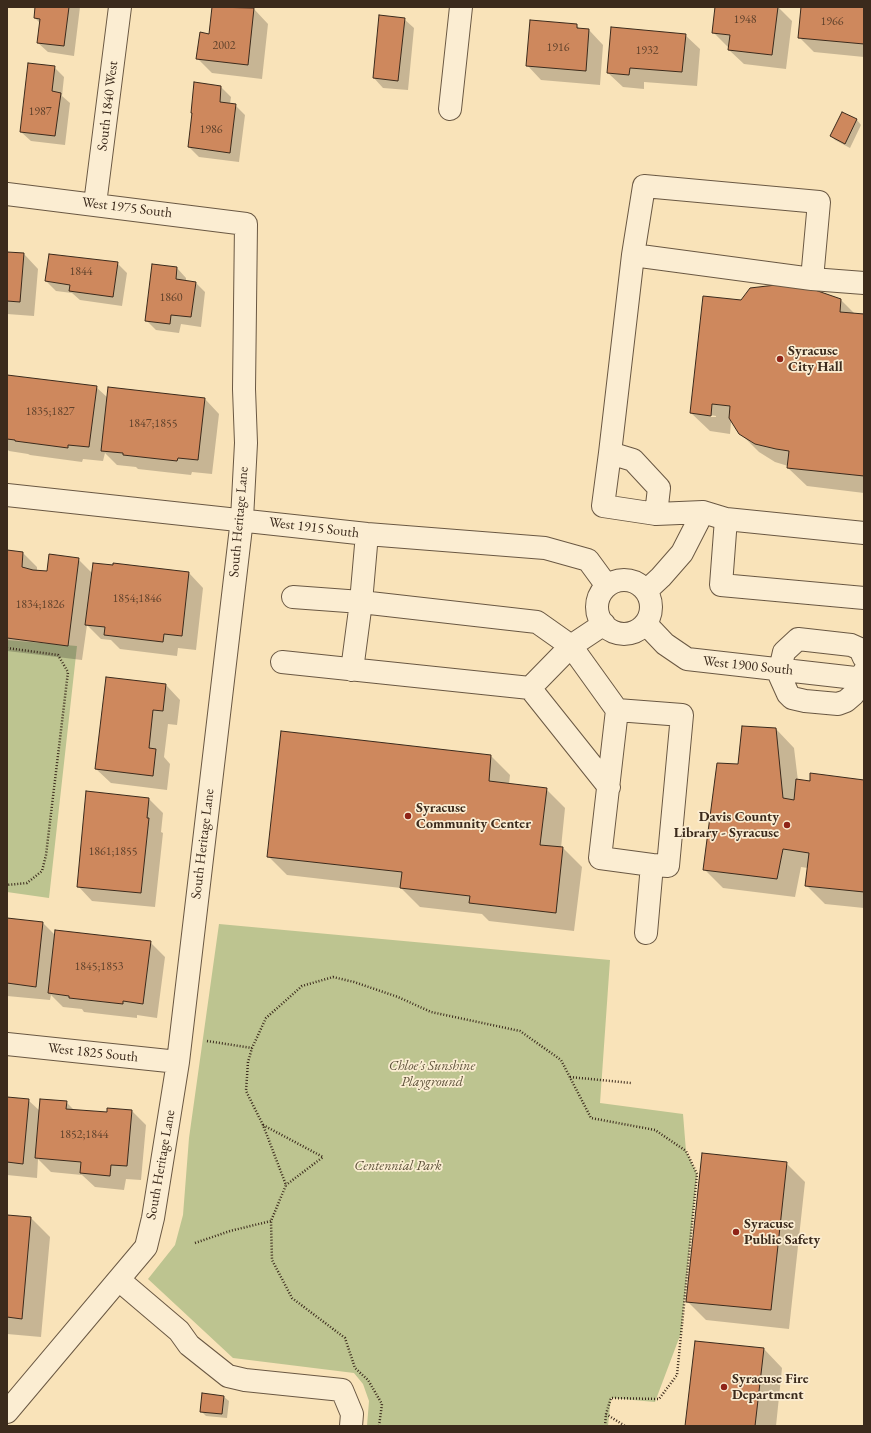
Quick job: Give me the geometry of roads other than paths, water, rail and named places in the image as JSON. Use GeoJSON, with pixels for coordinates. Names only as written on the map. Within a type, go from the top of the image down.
{"type":"FeatureCollection","features":[{"type":"Feature","properties":{"kind":"street","name":"South 1840 West"},"geometry":{"type":"LineString","coordinates":[[96,204],[120,7]]}},
{"type":"Feature","properties":{"kind":"street"},"geometry":{"type":"LineString","coordinates":[[450,109],[461,7]]}},
{"type":"Feature","properties":{"kind":"street"},"geometry":{"type":"LineString","coordinates":[[812,279],[819,202],[644,186],[633,255],[603,506],[656,514],[703,512],[726,519],[864,533]]}},
{"type":"Feature","properties":{"kind":"street","name":"West 1975 South"},"geometry":{"type":"LineString","coordinates":[[7,194],[246,224]]}},
{"type":"Feature","properties":{"kind":"street","name":"South Heritage Lane"},"geometry":{"type":"LineString","coordinates":[[7,1412],[146,1247],[153,1218],[178,1062],[242,519],[246,443],[244,390],[246,224]]}},
{"type":"Feature","properties":{"kind":"street"},"geometry":{"type":"LineString","coordinates":[[633,255],[812,279],[864,283]]}},
{"type":"Feature","properties":{"kind":"street"},"geometry":{"type":"LineString","coordinates":[[610,453],[634,460],[659,488],[656,514]]}},
{"type":"Feature","properties":{"kind":"street","name":"West 1915 South"},"geometry":{"type":"LineString","coordinates":[[7,495],[242,519],[367,534],[551,550],[588,560],[607,586]]}},
{"type":"Feature","properties":{"kind":"street"},"geometry":{"type":"LineString","coordinates":[[646,591],[682,553],[703,512]]}},
{"type":"Feature","properties":{"kind":"street"},"geometry":{"type":"LineString","coordinates":[[726,519],[721,585],[864,598]]}},
{"type":"Feature","properties":{"kind":"street"},"geometry":{"type":"LineString","coordinates":[[352,670],[361,602],[367,534]]}},
{"type":"Feature","properties":{"kind":"street"},"geometry":{"type":"LineString","coordinates":[[628,580],[640,585],[646,591],[652,607],[646,624],[639,630],[622,634],[613,632],[600,619],[597,611],[598,602],[601,593],[607,586],[614,582],[628,580]]}},
{"type":"Feature","properties":{"kind":"street"},"geometry":{"type":"LineString","coordinates":[[293,597],[361,602],[537,622],[571,646],[617,710],[610,787],[600,858],[668,866],[682,715],[617,710]]}},
{"type":"Feature","properties":{"kind":"street"},"geometry":{"type":"LineString","coordinates":[[530,688],[571,646],[604,624]]}},
{"type":"Feature","properties":{"kind":"street","name":"West 1900 South"},"geometry":{"type":"LineString","coordinates":[[646,624],[665,644],[687,659],[780,670],[864,672]]}},
{"type":"Feature","properties":{"kind":"street"},"geometry":{"type":"LineString","coordinates":[[780,670],[784,652],[798,639],[851,645],[860,649],[864,672]]}},
{"type":"Feature","properties":{"kind":"street"},"geometry":{"type":"LineString","coordinates":[[282,662],[530,688],[610,787]]}},
{"type":"Feature","properties":{"kind":"street"},"geometry":{"type":"LineString","coordinates":[[646,933],[652,865]]}},
{"type":"Feature","properties":{"kind":"street","name":"West 1825 South"},"geometry":{"type":"LineString","coordinates":[[7,1044],[178,1062]]}},
{"type":"Feature","properties":{"kind":"street"},"geometry":{"type":"LineString","coordinates":[[119,1280],[179,1331],[189,1345],[228,1376],[245,1380],[342,1390],[352,1414],[351,1426]]}},
{"type":"Feature","properties":{"kind":"place","name":"Syracuse City Hall"},"geometry":{"type":"Point","coordinates":[780,359]}},
{"type":"Feature","properties":{"kind":"place","name":"Syracuse Community Center"},"geometry":{"type":"Point","coordinates":[408,816]}},
{"type":"Feature","properties":{"kind":"place","name":"Davis County Library - Syracuse"},"geometry":{"type":"Point","coordinates":[787,825]}},
{"type":"Feature","properties":{"kind":"place","name":"Syracuse Public Safety"},"geometry":{"type":"Point","coordinates":[736,1232]}},
{"type":"Feature","properties":{"kind":"place","name":"Syracuse Fire Department"},"geometry":{"type":"Point","coordinates":[724,1387]}},
{"type":"Feature","properties":{"kind":"park label","name":"Chloe's Sunshine Playground"},"geometry":{"type":"Point","coordinates":[432,1074]}},
{"type":"Feature","properties":{"kind":"park label","name":"Centennial Park"},"geometry":{"type":"Point","coordinates":[398,1166]}}]}
